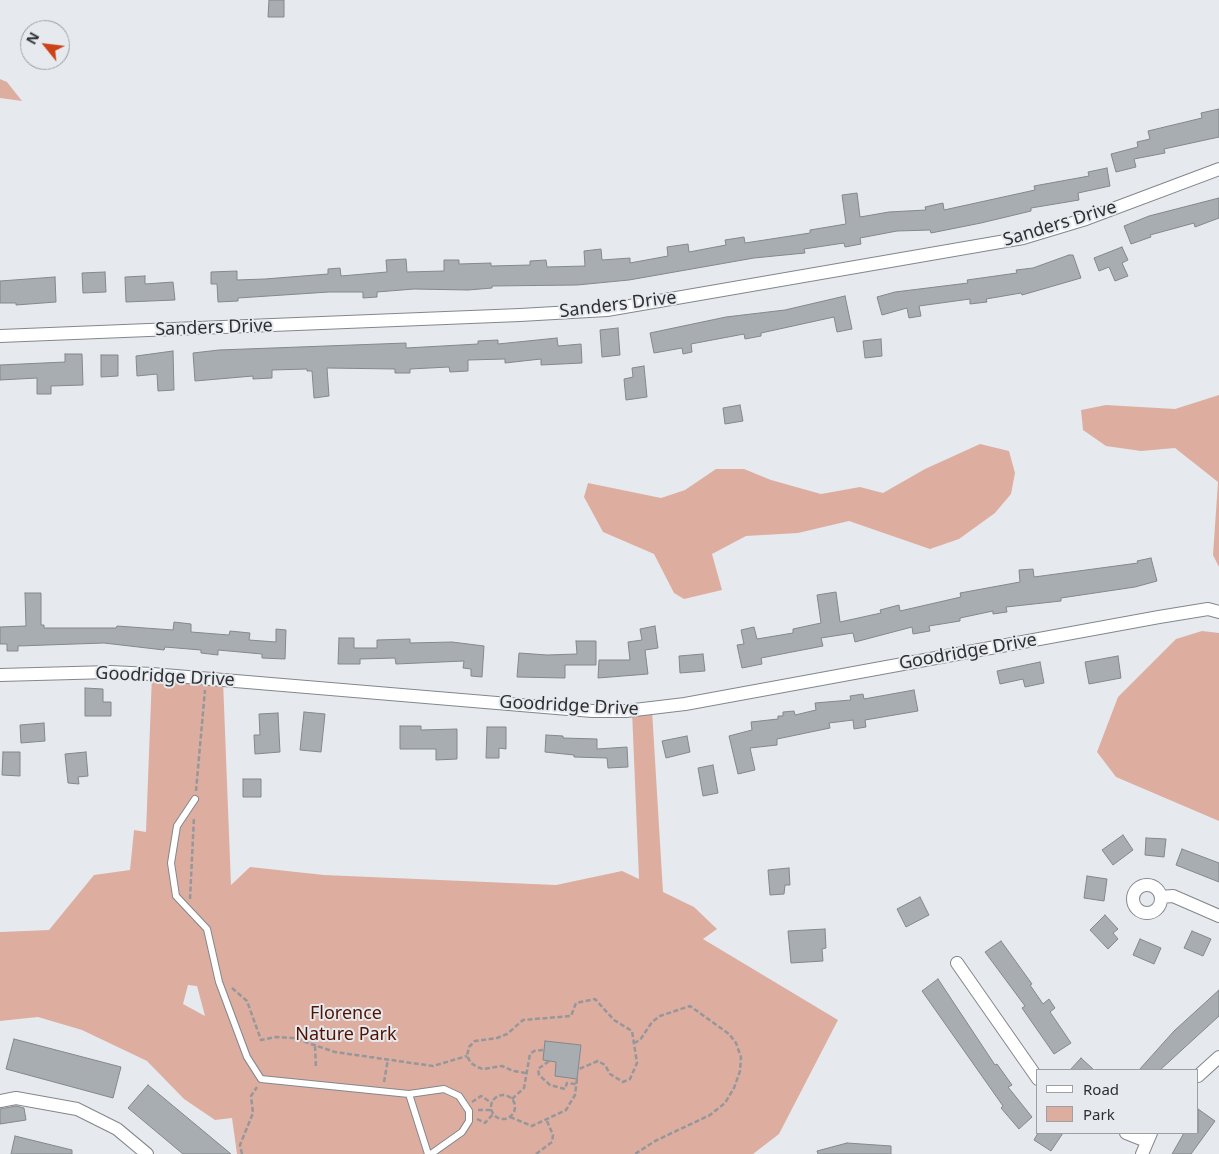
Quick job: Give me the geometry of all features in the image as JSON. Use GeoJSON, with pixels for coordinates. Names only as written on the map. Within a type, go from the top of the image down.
{"type":"FeatureCollection","features":[{"type":"Feature","properties":{"kind":"street","name":"Sanders Drive"},"geometry":{"type":"LineString","coordinates":[[0,336],[520,316],[607,310],[1023,238],[1086,219],[1219,170]]}},
{"type":"Feature","properties":{"kind":"street","name":"Goodridge Drive"},"geometry":{"type":"LineString","coordinates":[[0,675],[110,672],[206,678],[592,711],[652,710],[1159,617],[1208,609],[1219,612]]}},
{"type":"Feature","properties":{"kind":"street"},"geometry":{"type":"LineString","coordinates":[[1161,897],[1173,896],[1219,916]]}},
{"type":"Feature","properties":{"kind":"street"},"geometry":{"type":"LineString","coordinates":[[957,963],[1036,1076]]}},
{"type":"Feature","properties":{"kind":"street"},"geometry":{"type":"LineString","coordinates":[[1199,1075],[1219,1057]]}},
{"type":"Feature","properties":{"kind":"street"},"geometry":{"type":"LineString","coordinates":[[0,1101],[16,1098],[76,1109],[117,1129],[147,1154]]}},
{"type":"Feature","properties":{"kind":"street"},"geometry":{"type":"LineString","coordinates":[[1132,1134],[1148,1137],[1142,1154]]}},
{"type":"Feature","properties":{"kind":"lane"},"geometry":{"type":"LineString","coordinates":[[196,798],[177,826],[171,863],[176,896],[207,930],[219,982],[247,1058],[261,1079],[409,1094],[444,1089],[465,1102],[469,1110],[469,1121],[462,1132],[430,1154],[409,1094]]}},
{"type":"Feature","properties":{"kind":"path"},"geometry":{"type":"LineString","coordinates":[[190,900],[206,678]]}},
{"type":"Feature","properties":{"kind":"path"},"geometry":{"type":"LineString","coordinates":[[230,987],[247,1001],[261,1040],[276,1037],[293,1038],[335,1052],[433,1066],[467,1056]]}},
{"type":"Feature","properties":{"kind":"path"},"geometry":{"type":"LineString","coordinates":[[526,1073],[513,1071],[502,1066],[483,1069],[470,1063],[467,1056],[469,1046],[475,1041],[497,1038],[507,1034],[523,1020],[571,1016],[576,1003],[594,999],[614,1020],[632,1031],[638,1063],[630,1079],[623,1082],[610,1074],[605,1065],[598,1061],[579,1069]]}},
{"type":"Feature","properties":{"kind":"path"},"geometry":{"type":"LineString","coordinates":[[634,1043],[640,1040],[652,1022],[660,1016],[690,1006],[729,1034],[736,1043],[741,1057],[740,1071],[734,1088],[725,1103],[710,1115],[655,1141],[635,1154]]}},
{"type":"Feature","properties":{"kind":"path"},"geometry":{"type":"LineString","coordinates":[[315,1046],[316,1068]]}},
{"type":"Feature","properties":{"kind":"path"},"geometry":{"type":"LineString","coordinates":[[512,1099],[524,1088],[530,1054],[534,1051],[544,1050]]}},
{"type":"Feature","properties":{"kind":"path"},"geometry":{"type":"LineString","coordinates":[[384,1082],[388,1059]]}},
{"type":"Feature","properties":{"kind":"path"},"geometry":{"type":"LineString","coordinates":[[549,1061],[538,1069],[540,1075],[550,1085],[565,1089],[567,1083],[576,1084]]}},
{"type":"Feature","properties":{"kind":"path"},"geometry":{"type":"LineString","coordinates":[[242,1154],[240,1145],[252,1113],[252,1096],[261,1079]]}},
{"type":"Feature","properties":{"kind":"path"},"geometry":{"type":"LineString","coordinates":[[469,1110],[492,1112],[498,1119],[510,1117],[532,1126],[547,1121],[566,1110],[575,1095],[577,1079]]}},
{"type":"Feature","properties":{"kind":"path"},"geometry":{"type":"LineString","coordinates":[[465,1102],[472,1102],[481,1096],[492,1103]]}},
{"type":"Feature","properties":{"kind":"path"},"geometry":{"type":"LineString","coordinates":[[469,1121],[477,1118],[485,1123],[492,1112],[492,1103],[500,1096],[512,1099]]}},
{"type":"Feature","properties":{"kind":"path"},"geometry":{"type":"LineString","coordinates":[[510,1117],[514,1111],[512,1099]]}},
{"type":"Feature","properties":{"kind":"path"},"geometry":{"type":"LineString","coordinates":[[536,1154],[552,1142],[553,1135],[547,1121]]}},
{"type":"Feature","properties":{"kind":"green space"},"geometry":{"type":"Polygon","coordinates":[[[0,79],[7,82],[22,101],[0,98],[0,79]]]}},
{"type":"Feature","properties":{"kind":"green space"},"geometry":{"type":"Polygon","coordinates":[[[1219,395],[1219,567],[1213,555],[1218,482],[1175,448],[1141,451],[1106,446],[1083,430],[1081,410],[1106,405],[1175,409],[1219,395]]]}},
{"type":"Feature","properties":{"kind":"green space"},"geometry":{"type":"Polygon","coordinates":[[[980,444],[1009,451],[1015,473],[1011,494],[995,513],[959,539],[930,549],[849,521],[798,533],[746,536],[712,554],[722,590],[684,599],[674,593],[654,554],[603,532],[584,497],[588,483],[661,498],[685,490],[716,469],[744,469],[771,480],[821,494],[860,487],[883,493],[925,469],[980,444]]]}},
{"type":"Feature","properties":{"kind":"green space"},"geometry":{"type":"Polygon","coordinates":[[[1202,631],[1219,633],[1219,821],[1116,777],[1097,752],[1118,697],[1176,639],[1202,631]]]}},
{"type":"Feature","properties":{"kind":"green space","name":"Florence Nature Park"},"geometry":{"type":"Polygon","coordinates":[[[152,674],[223,680],[231,885],[250,867],[324,875],[556,885],[622,871],[639,879],[632,711],[652,710],[663,892],[694,907],[717,929],[703,939],[838,1020],[779,1134],[753,1154],[237,1154],[232,1118],[215,1120],[184,1099],[147,1061],[82,1030],[38,1017],[0,1021],[0,932],[49,930],[94,875],[130,870],[134,830],[146,832],[152,674]],[[188,985],[183,1004],[205,1016],[197,986],[188,985]]]}},
{"type":"Feature","properties":{"kind":"building"},"geometry":{"type":"Polygon","coordinates":[[[269,0],[284,0],[284,17],[268,17],[269,0]]]}},
{"type":"Feature","properties":{"kind":"building"},"geometry":{"type":"Polygon","coordinates":[[[1219,109],[1219,137],[1164,149],[1165,153],[1134,159],[1136,167],[1116,172],[1111,154],[1138,147],[1137,142],[1150,139],[1148,131],[1202,118],[1201,113],[1219,109]]]}},
{"type":"Feature","properties":{"kind":"building"},"geometry":{"type":"Polygon","coordinates":[[[1107,168],[1110,186],[1078,193],[1079,200],[1031,208],[1031,211],[981,223],[931,233],[930,230],[897,231],[860,238],[861,244],[845,247],[844,243],[804,249],[805,253],[754,258],[629,280],[577,285],[492,286],[492,288],[468,290],[414,289],[377,292],[377,297],[363,298],[363,292],[329,292],[238,298],[238,301],[218,302],[217,284],[211,284],[211,272],[237,271],[237,280],[328,274],[328,269],[340,268],[341,276],[387,272],[386,260],[406,259],[407,272],[444,271],[444,260],[459,260],[459,264],[491,263],[491,266],[530,265],[530,261],[546,260],[547,267],[585,266],[584,251],[601,249],[602,260],[630,258],[630,263],[668,256],[667,247],[688,244],[689,252],[726,245],[725,240],[744,237],[745,243],[810,233],[810,230],[846,224],[842,195],[857,193],[860,217],[889,212],[926,210],[925,207],[943,203],[944,210],[1035,190],[1034,186],[1089,176],[1088,172],[1107,168]]]}},
{"type":"Feature","properties":{"kind":"building"},"geometry":{"type":"Polygon","coordinates":[[[1219,198],[1219,218],[1195,227],[1194,223],[1150,235],[1151,237],[1131,244],[1124,226],[1149,216],[1219,198]]]}},
{"type":"Feature","properties":{"kind":"building"},"geometry":{"type":"Polygon","coordinates":[[[1122,247],[1128,260],[1122,263],[1128,276],[1115,281],[1109,267],[1099,271],[1094,258],[1122,247]]]}},
{"type":"Feature","properties":{"kind":"building"},"geometry":{"type":"Polygon","coordinates":[[[1073,255],[1081,278],[1022,295],[1021,293],[986,299],[987,302],[970,304],[970,299],[919,306],[921,316],[909,318],[907,308],[882,315],[877,297],[895,292],[968,283],[967,280],[1017,273],[1016,270],[1033,268],[1073,255]]]}},
{"type":"Feature","properties":{"kind":"building"},"geometry":{"type":"Polygon","coordinates":[[[105,272],[106,292],[83,293],[82,273],[105,272]]]}},
{"type":"Feature","properties":{"kind":"building"},"geometry":{"type":"Polygon","coordinates":[[[145,276],[145,284],[173,282],[175,300],[126,302],[125,277],[145,276]]]}},
{"type":"Feature","properties":{"kind":"building"},"geometry":{"type":"Polygon","coordinates":[[[55,277],[56,302],[16,305],[16,303],[0,303],[0,281],[55,277]]]}},
{"type":"Feature","properties":{"kind":"building"},"geometry":{"type":"Polygon","coordinates":[[[845,296],[852,329],[837,332],[834,317],[761,333],[761,336],[745,339],[744,334],[691,344],[692,352],[683,354],[682,348],[654,353],[650,333],[726,317],[785,310],[845,296]]]}},
{"type":"Feature","properties":{"kind":"building"},"geometry":{"type":"Polygon","coordinates":[[[618,328],[620,355],[602,357],[600,330],[618,328]]]}},
{"type":"Feature","properties":{"kind":"building"},"geometry":{"type":"Polygon","coordinates":[[[557,338],[558,346],[581,344],[582,363],[541,365],[541,359],[505,363],[505,359],[468,360],[468,371],[450,372],[449,367],[410,369],[410,373],[395,373],[395,369],[327,368],[329,396],[314,398],[312,371],[307,371],[307,369],[272,370],[272,378],[253,379],[253,376],[195,381],[193,353],[219,350],[406,343],[406,348],[478,344],[478,341],[498,340],[498,344],[557,338]]]}},
{"type":"Feature","properties":{"kind":"building"},"geometry":{"type":"Polygon","coordinates":[[[881,339],[882,356],[865,358],[863,341],[881,339]]]}},
{"type":"Feature","properties":{"kind":"building"},"geometry":{"type":"Polygon","coordinates":[[[173,351],[174,390],[158,391],[157,374],[137,376],[136,356],[173,351]]]}},
{"type":"Feature","properties":{"kind":"building"},"geometry":{"type":"Polygon","coordinates":[[[65,354],[82,354],[83,385],[51,386],[51,394],[37,394],[37,378],[0,380],[0,365],[65,362],[65,354]]]}},
{"type":"Feature","properties":{"kind":"building"},"geometry":{"type":"Polygon","coordinates":[[[101,355],[118,355],[118,376],[101,377],[101,355]]]}},
{"type":"Feature","properties":{"kind":"building"},"geometry":{"type":"Polygon","coordinates":[[[644,366],[647,397],[626,400],[624,379],[633,377],[632,368],[644,366]]]}},
{"type":"Feature","properties":{"kind":"building"},"geometry":{"type":"Polygon","coordinates":[[[740,405],[743,421],[725,424],[723,408],[740,405]]]}},
{"type":"Feature","properties":{"kind":"building"},"geometry":{"type":"Polygon","coordinates":[[[1151,558],[1157,581],[1135,587],[1061,598],[1061,601],[1006,607],[1007,612],[993,614],[993,611],[960,618],[960,621],[929,626],[930,631],[913,634],[912,627],[855,642],[853,633],[821,638],[823,646],[761,658],[762,664],[742,668],[737,645],[744,644],[741,630],[754,627],[757,639],[793,633],[793,629],[821,623],[817,595],[836,592],[840,622],[881,613],[880,610],[899,605],[900,611],[961,597],[960,593],[1020,582],[1019,570],[1033,569],[1034,577],[1138,563],[1137,561],[1151,558]]]}},
{"type":"Feature","properties":{"kind":"building"},"geometry":{"type":"Polygon","coordinates":[[[25,593],[41,593],[41,625],[44,625],[44,628],[116,628],[117,626],[173,630],[174,622],[191,624],[191,632],[229,635],[230,631],[250,633],[249,640],[276,642],[276,629],[286,630],[285,659],[262,658],[262,654],[218,650],[218,655],[201,653],[201,650],[165,647],[164,650],[104,643],[18,646],[18,651],[7,651],[7,644],[0,644],[0,627],[26,626],[25,593]]]}},
{"type":"Feature","properties":{"kind":"building"},"geometry":{"type":"Polygon","coordinates":[[[655,626],[658,648],[645,650],[648,674],[598,678],[599,660],[630,660],[628,642],[642,640],[640,629],[655,626]]]}},
{"type":"Feature","properties":{"kind":"building"},"geometry":{"type":"Polygon","coordinates":[[[339,638],[354,638],[354,648],[377,648],[377,640],[410,639],[410,643],[452,642],[484,646],[482,677],[471,676],[471,669],[463,668],[464,661],[396,664],[395,658],[360,659],[360,664],[338,664],[339,638]]]}},
{"type":"Feature","properties":{"kind":"building"},"geometry":{"type":"Polygon","coordinates":[[[576,641],[596,641],[596,665],[565,665],[565,678],[517,677],[519,653],[547,655],[577,654],[576,641]]]}},
{"type":"Feature","properties":{"kind":"building"},"geometry":{"type":"Polygon","coordinates":[[[703,654],[705,671],[680,673],[679,656],[703,654]]]}},
{"type":"Feature","properties":{"kind":"building"},"geometry":{"type":"Polygon","coordinates":[[[1118,656],[1121,678],[1089,684],[1085,662],[1118,656]]]}},
{"type":"Feature","properties":{"kind":"building"},"geometry":{"type":"Polygon","coordinates":[[[1040,662],[1044,683],[1025,687],[1023,679],[1000,684],[997,671],[1040,662]]]}},
{"type":"Feature","properties":{"kind":"building"},"geometry":{"type":"Polygon","coordinates":[[[85,688],[103,689],[103,702],[111,702],[111,716],[85,716],[85,688]]]}},
{"type":"Feature","properties":{"kind":"building"},"geometry":{"type":"Polygon","coordinates":[[[914,690],[918,711],[865,720],[866,727],[854,729],[853,720],[829,723],[830,728],[777,739],[777,745],[750,748],[755,770],[738,774],[729,736],[752,730],[751,722],[778,719],[778,716],[783,716],[783,712],[794,711],[795,715],[816,710],[815,703],[851,700],[850,696],[863,694],[864,699],[914,690]]]}},
{"type":"Feature","properties":{"kind":"building"},"geometry":{"type":"Polygon","coordinates":[[[304,712],[325,714],[321,752],[300,750],[304,712]]]}},
{"type":"Feature","properties":{"kind":"building"},"geometry":{"type":"Polygon","coordinates":[[[278,713],[280,752],[255,754],[254,735],[260,735],[259,714],[278,713]]]}},
{"type":"Feature","properties":{"kind":"building"},"geometry":{"type":"Polygon","coordinates":[[[44,723],[45,741],[21,743],[20,725],[44,723]]]}},
{"type":"Feature","properties":{"kind":"building"},"geometry":{"type":"Polygon","coordinates":[[[400,726],[421,726],[421,730],[457,729],[457,759],[436,760],[436,749],[400,749],[400,726]]]}},
{"type":"Feature","properties":{"kind":"building"},"geometry":{"type":"Polygon","coordinates":[[[487,727],[506,727],[506,749],[499,748],[499,758],[486,758],[487,727]]]}},
{"type":"Feature","properties":{"kind":"building"},"geometry":{"type":"Polygon","coordinates":[[[546,735],[563,736],[563,738],[597,739],[597,749],[627,747],[628,767],[608,768],[607,758],[574,757],[574,755],[545,752],[546,735]]]}},
{"type":"Feature","properties":{"kind":"building"},"geometry":{"type":"Polygon","coordinates":[[[687,736],[690,752],[666,758],[662,741],[687,736]]]}},
{"type":"Feature","properties":{"kind":"building"},"geometry":{"type":"Polygon","coordinates":[[[3,752],[20,752],[20,776],[2,775],[3,752]]]}},
{"type":"Feature","properties":{"kind":"building"},"geometry":{"type":"Polygon","coordinates":[[[86,752],[88,776],[78,777],[79,784],[68,783],[65,754],[86,752]]]}},
{"type":"Feature","properties":{"kind":"building"},"geometry":{"type":"Polygon","coordinates":[[[713,765],[718,793],[703,796],[698,768],[713,765]]]}},
{"type":"Feature","properties":{"kind":"building"},"geometry":{"type":"Polygon","coordinates":[[[243,779],[261,779],[261,797],[243,797],[243,779]]]}},
{"type":"Feature","properties":{"kind":"building"},"geometry":{"type":"Polygon","coordinates":[[[1123,835],[1133,850],[1113,865],[1102,850],[1123,835]]]}},
{"type":"Feature","properties":{"kind":"building"},"geometry":{"type":"Polygon","coordinates":[[[1146,838],[1166,839],[1164,857],[1145,855],[1146,838]]]}},
{"type":"Feature","properties":{"kind":"building"},"geometry":{"type":"Polygon","coordinates":[[[1182,849],[1219,863],[1219,882],[1176,865],[1182,849]]]}},
{"type":"Feature","properties":{"kind":"building"},"geometry":{"type":"Polygon","coordinates":[[[789,868],[790,885],[785,885],[784,894],[770,895],[768,870],[789,868]]]}},
{"type":"Feature","properties":{"kind":"building"},"geometry":{"type":"Polygon","coordinates":[[[1087,876],[1107,879],[1104,901],[1084,898],[1087,876]]]}},
{"type":"Feature","properties":{"kind":"building"},"geometry":{"type":"Polygon","coordinates":[[[920,897],[929,915],[906,927],[897,909],[920,897]]]}},
{"type":"Feature","properties":{"kind":"building"},"geometry":{"type":"Polygon","coordinates":[[[1105,915],[1118,929],[1113,933],[1118,939],[1108,949],[1090,930],[1105,915]]]}},
{"type":"Feature","properties":{"kind":"building"},"geometry":{"type":"Polygon","coordinates":[[[825,929],[826,948],[822,949],[823,961],[791,963],[788,931],[825,929]]]}},
{"type":"Feature","properties":{"kind":"building"},"geometry":{"type":"Polygon","coordinates":[[[1192,931],[1211,939],[1203,956],[1184,948],[1192,931]]]}},
{"type":"Feature","properties":{"kind":"building"},"geometry":{"type":"Polygon","coordinates":[[[1140,939],[1161,948],[1154,964],[1133,955],[1140,939]]]}},
{"type":"Feature","properties":{"kind":"building"},"geometry":{"type":"Polygon","coordinates":[[[1001,941],[1032,984],[1030,985],[1043,1004],[1049,999],[1055,1008],[1050,1012],[1071,1043],[1054,1054],[1022,1008],[1025,1006],[985,952],[1001,941]]]}},
{"type":"Feature","properties":{"kind":"building"},"geometry":{"type":"Polygon","coordinates":[[[938,979],[995,1065],[997,1064],[1012,1085],[1008,1087],[1032,1117],[1019,1129],[1001,1108],[1003,1106],[922,991],[938,979]]]}},
{"type":"Feature","properties":{"kind":"building"},"geometry":{"type":"Polygon","coordinates":[[[1219,990],[1219,1016],[1161,1069],[1140,1069],[1174,1031],[1219,990]]]}},
{"type":"Feature","properties":{"kind":"building"},"geometry":{"type":"Polygon","coordinates":[[[14,1039],[121,1067],[113,1098],[6,1069],[14,1039]]]}},
{"type":"Feature","properties":{"kind":"building"},"geometry":{"type":"Polygon","coordinates":[[[545,1041],[581,1045],[577,1079],[555,1076],[556,1062],[543,1060],[545,1041]]]}},
{"type":"Feature","properties":{"kind":"building"},"geometry":{"type":"Polygon","coordinates":[[[1081,1058],[1093,1069],[1071,1069],[1081,1058]]]}},
{"type":"Feature","properties":{"kind":"building"},"geometry":{"type":"Polygon","coordinates":[[[148,1085],[231,1154],[183,1154],[128,1108],[148,1085]]]}},
{"type":"Feature","properties":{"kind":"building"},"geometry":{"type":"Polygon","coordinates":[[[16,1106],[24,1108],[26,1120],[0,1124],[0,1109],[16,1106]]]}},
{"type":"Feature","properties":{"kind":"building"},"geometry":{"type":"Polygon","coordinates":[[[1199,1110],[1215,1121],[1191,1154],[1172,1154],[1183,1134],[1199,1134],[1199,1110]]]}},
{"type":"Feature","properties":{"kind":"building"},"geometry":{"type":"Polygon","coordinates":[[[1037,1134],[1062,1134],[1051,1151],[1034,1140],[1037,1134]]]}},
{"type":"Feature","properties":{"kind":"building"},"geometry":{"type":"Polygon","coordinates":[[[15,1136],[72,1150],[72,1154],[11,1154],[15,1136]]]}},
{"type":"Feature","properties":{"kind":"building"},"geometry":{"type":"Polygon","coordinates":[[[847,1143],[891,1146],[891,1154],[818,1154],[817,1151],[847,1143]]]}}]}
